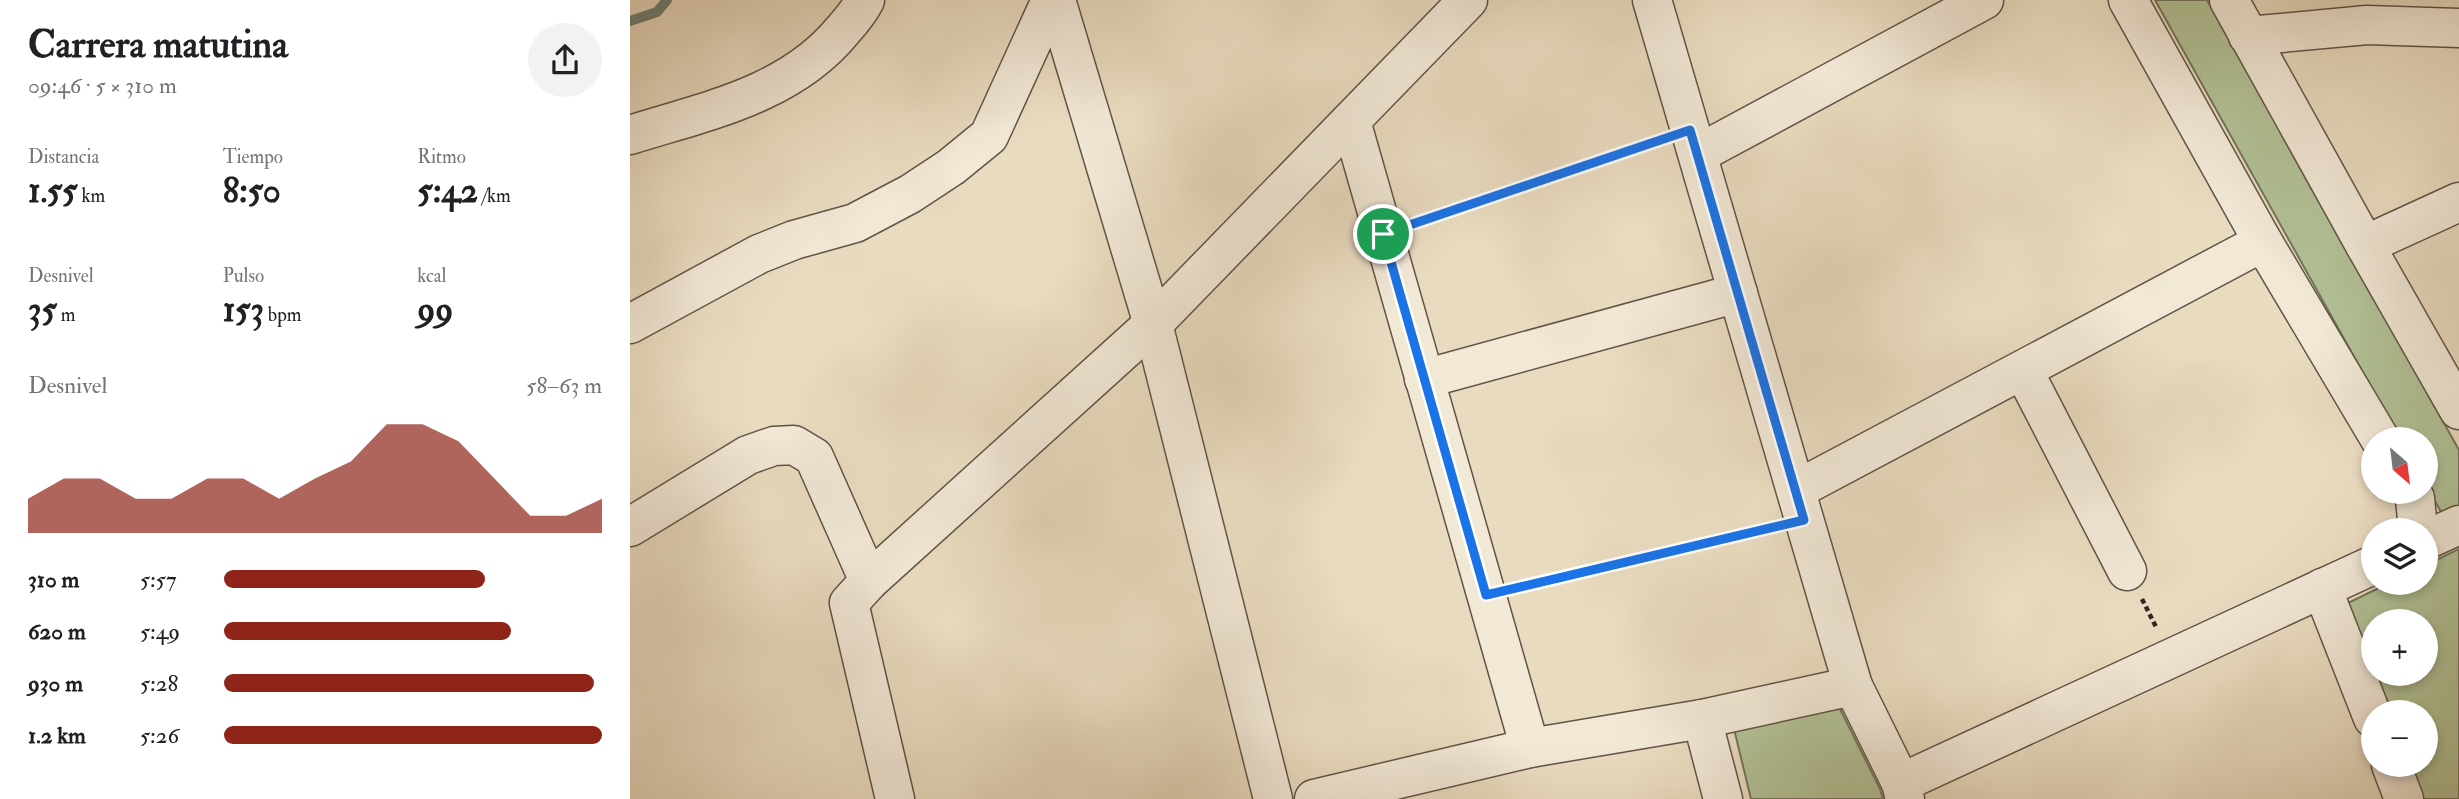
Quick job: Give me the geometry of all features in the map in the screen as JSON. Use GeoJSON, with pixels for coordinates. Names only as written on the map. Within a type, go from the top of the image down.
{"type":"FeatureCollection","features":[{"type":"Feature","properties":{"kind":"street"},"geometry":{"type":"LineString","coordinates":[[630,135],[754,96],[801,70],[834,41],[864,0]]}},
{"type":"Feature","properties":{"kind":"street"},"geometry":{"type":"LineString","coordinates":[[630,324],[760,254],[794,240],[855,223],[910,194],[951,167],[989,136],[1054,0]]}},
{"type":"Feature","properties":{"kind":"street"},"geometry":{"type":"LineString","coordinates":[[1054,0],[1153,324],[1273,799]]}},
{"type":"Feature","properties":{"kind":"street"},"geometry":{"type":"LineString","coordinates":[[895,799],[849,603],[1153,324],[1467,0]]}},
{"type":"Feature","properties":{"kind":"street"},"geometry":{"type":"LineString","coordinates":[[1652,0],[1853,686],[1903,791],[2172,657],[2361,570]]}},
{"type":"Feature","properties":{"kind":"street"},"geometry":{"type":"LineString","coordinates":[[1694,142],[1984,0]]}},
{"type":"Feature","properties":{"kind":"street"},"geometry":{"type":"LineString","coordinates":[[2128,0],[2263,242],[2373,427]]}},
{"type":"Feature","properties":{"kind":"street"},"geometry":{"type":"LineString","coordinates":[[2229,0],[2459,410]]}},
{"type":"Feature","properties":{"kind":"street"},"geometry":{"type":"LineString","coordinates":[[2367,25],[2415,0]]}},
{"type":"Feature","properties":{"kind":"street"},"geometry":{"type":"LineString","coordinates":[[2248,36],[2367,25],[2459,28]]}},
{"type":"Feature","properties":{"kind":"street"},"geometry":{"type":"LineString","coordinates":[[1351,121],[1530,748]]}},
{"type":"Feature","properties":{"kind":"street"},"geometry":{"type":"LineString","coordinates":[[2365,245],[2459,202]]}},
{"type":"Feature","properties":{"kind":"street"},"geometry":{"type":"LineString","coordinates":[[1800,505],[2023,370],[2263,242]]}},
{"type":"Feature","properties":{"kind":"street"},"geometry":{"type":"LineString","coordinates":[[1424,379],[1738,293]]}},
{"type":"Feature","properties":{"kind":"street"},"geometry":{"type":"LineString","coordinates":[[2023,370],[2127,571]]}},
{"type":"Feature","properties":{"kind":"street"},"geometry":{"type":"LineString","coordinates":[[630,527],[748,455],[774,446],[794,444],[814,457],[870,581]]}},
{"type":"Feature","properties":{"kind":"street"},"geometry":{"type":"LineString","coordinates":[[2438,535],[2459,525]]}},
{"type":"Feature","properties":{"kind":"street"},"geometry":{"type":"LineString","coordinates":[[2322,588],[2366,700]]}},
{"type":"Feature","properties":{"kind":"street"},"geometry":{"type":"LineString","coordinates":[[1314,799],[1530,748],[1702,719],[1853,686]]}},
{"type":"Feature","properties":{"kind":"street"},"geometry":{"type":"LineString","coordinates":[[1702,719],[1723,799]]}},
{"type":"Feature","properties":{"kind":"street"},"geometry":{"type":"LineString","coordinates":[[2396,777],[2404,799]]}},
{"type":"Feature","properties":{"kind":"path"},"geometry":{"type":"LineString","coordinates":[[1383,234],[1694,142]]}},
{"type":"Feature","properties":{"kind":"path"},"geometry":{"type":"LineString","coordinates":[[1486,595],[1800,505]]}},
{"type":"Feature","properties":{"kind":"path"},"geometry":{"type":"LineString","coordinates":[[2127,571],[2172,657]]}},
{"type":"Feature","properties":{"kind":"green space"},"geometry":{"type":"Polygon","coordinates":[[[2155,0],[2207,0],[2459,450],[2459,511],[2445,519],[2437,504],[2438,427],[2393,427],[2155,0]]]}},
{"type":"Feature","properties":{"kind":"green space"},"geometry":{"type":"Polygon","coordinates":[[[2459,549],[2459,799],[2424,799],[2416,777],[2438,777],[2438,700],[2386,700],[2381,686],[2438,686],[2438,609],[2361,609],[2361,636],[2348,603],[2364,595],[2438,595],[2438,559],[2459,549]]]}},
{"type":"Feature","properties":{"kind":"green space"},"geometry":{"type":"Polygon","coordinates":[[[1837,703],[1883,799],[1751,799],[1734,729],[1837,703]]]}},
{"type":"Feature","properties":{"kind":"waterway"},"geometry":{"type":"LineString","coordinates":[[630,21],[657,12],[667,0]]}},
{"type":"Feature","properties":{"kind":"route"},"geometry":{"type":"LineString","coordinates":[[1690,130],[1804,520],[1486,595],[1383,234],[1690,130]]}}]}
